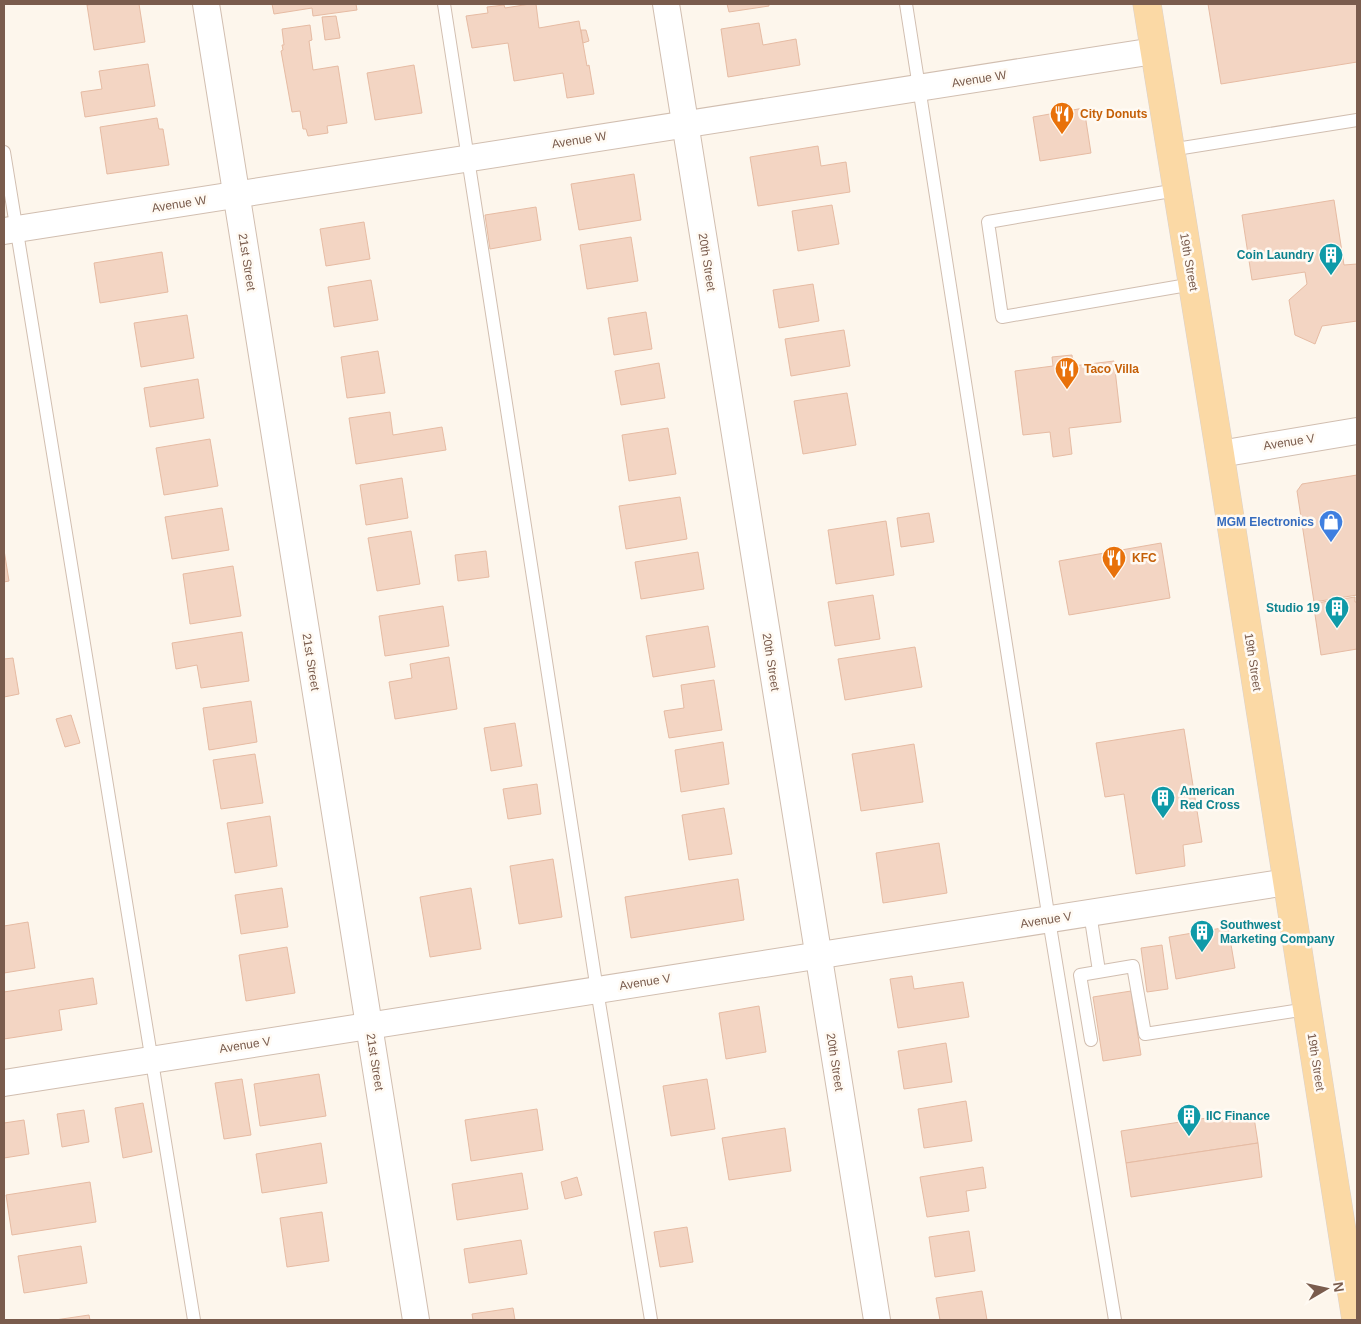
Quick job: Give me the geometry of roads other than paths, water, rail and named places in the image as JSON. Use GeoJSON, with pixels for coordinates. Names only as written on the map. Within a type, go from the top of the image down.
{"type":"FeatureCollection","features":[{"type":"Feature","properties":{"kind":"main road","name":"19th Street"},"geometry":{"type":"LineString","coordinates":[[1147,4],[1220,454],[1356,1320]]}},
{"type":"Feature","properties":{"kind":"street","name":"21st Street"},"geometry":{"type":"LineString","coordinates":[[206,4],[416,1320]]}},
{"type":"Feature","properties":{"kind":"street","name":"20th Street"},"geometry":{"type":"LineString","coordinates":[[666,4],[877,1320]]}},
{"type":"Feature","properties":{"kind":"street","name":"Avenue W"},"geometry":{"type":"LineString","coordinates":[[10,230],[1154,51]]}},
{"type":"Feature","properties":{"kind":"street","name":"Avenue V"},"geometry":{"type":"LineString","coordinates":[[1220,454],[1357,431]]}},
{"type":"Feature","properties":{"kind":"street","name":"Avenue V"},"geometry":{"type":"LineString","coordinates":[[4,1083],[1287,882]]}},
{"type":"Feature","properties":{"kind":"lane"},"geometry":{"type":"LineString","coordinates":[[444,4],[597,990],[651,1320]]}},
{"type":"Feature","properties":{"kind":"lane"},"geometry":{"type":"LineString","coordinates":[[906,4],[1049,920],[1115,1320]]}},
{"type":"Feature","properties":{"kind":"lane"},"geometry":{"type":"LineString","coordinates":[[1170,150],[1357,120]]}},
{"type":"Feature","properties":{"kind":"lane"},"geometry":{"type":"LineString","coordinates":[[4,152],[10,230],[152,1060],[194,1320]]}},
{"type":"Feature","properties":{"kind":"lane"},"geometry":{"type":"LineString","coordinates":[[1177,190],[988,222],[1002,317],[1192,284]]}},
{"type":"Feature","properties":{"kind":"lane"},"geometry":{"type":"LineString","coordinates":[[1090,913],[1099,971]]}},
{"type":"Feature","properties":{"kind":"lane"},"geometry":{"type":"LineString","coordinates":[[1091,1040],[1080,975],[1133,966],[1145,1034],[1307,1009]]}},
{"type":"Feature","properties":{"kind":"place","name":"City Donuts"},"geometry":{"type":"Point","coordinates":[1062,135]}},
{"type":"Feature","properties":{"kind":"place","name":"Coin Laundry"},"geometry":{"type":"Point","coordinates":[1331,276]}},
{"type":"Feature","properties":{"kind":"place","name":"Taco Villa"},"geometry":{"type":"Point","coordinates":[1067,390]}},
{"type":"Feature","properties":{"kind":"place","name":"MGM Electronics"},"geometry":{"type":"Point","coordinates":[1331,543]}},
{"type":"Feature","properties":{"kind":"place","name":"KFC"},"geometry":{"type":"Point","coordinates":[1114,579]}},
{"type":"Feature","properties":{"kind":"place","name":"Studio 19"},"geometry":{"type":"Point","coordinates":[1337,629]}},
{"type":"Feature","properties":{"kind":"place","name":"American Red Cross"},"geometry":{"type":"Point","coordinates":[1163,819]}},
{"type":"Feature","properties":{"kind":"place","name":"Southwest Marketing Company"},"geometry":{"type":"Point","coordinates":[1202,953]}},
{"type":"Feature","properties":{"kind":"place","name":"IIC Finance"},"geometry":{"type":"Point","coordinates":[1189,1137]}}]}
